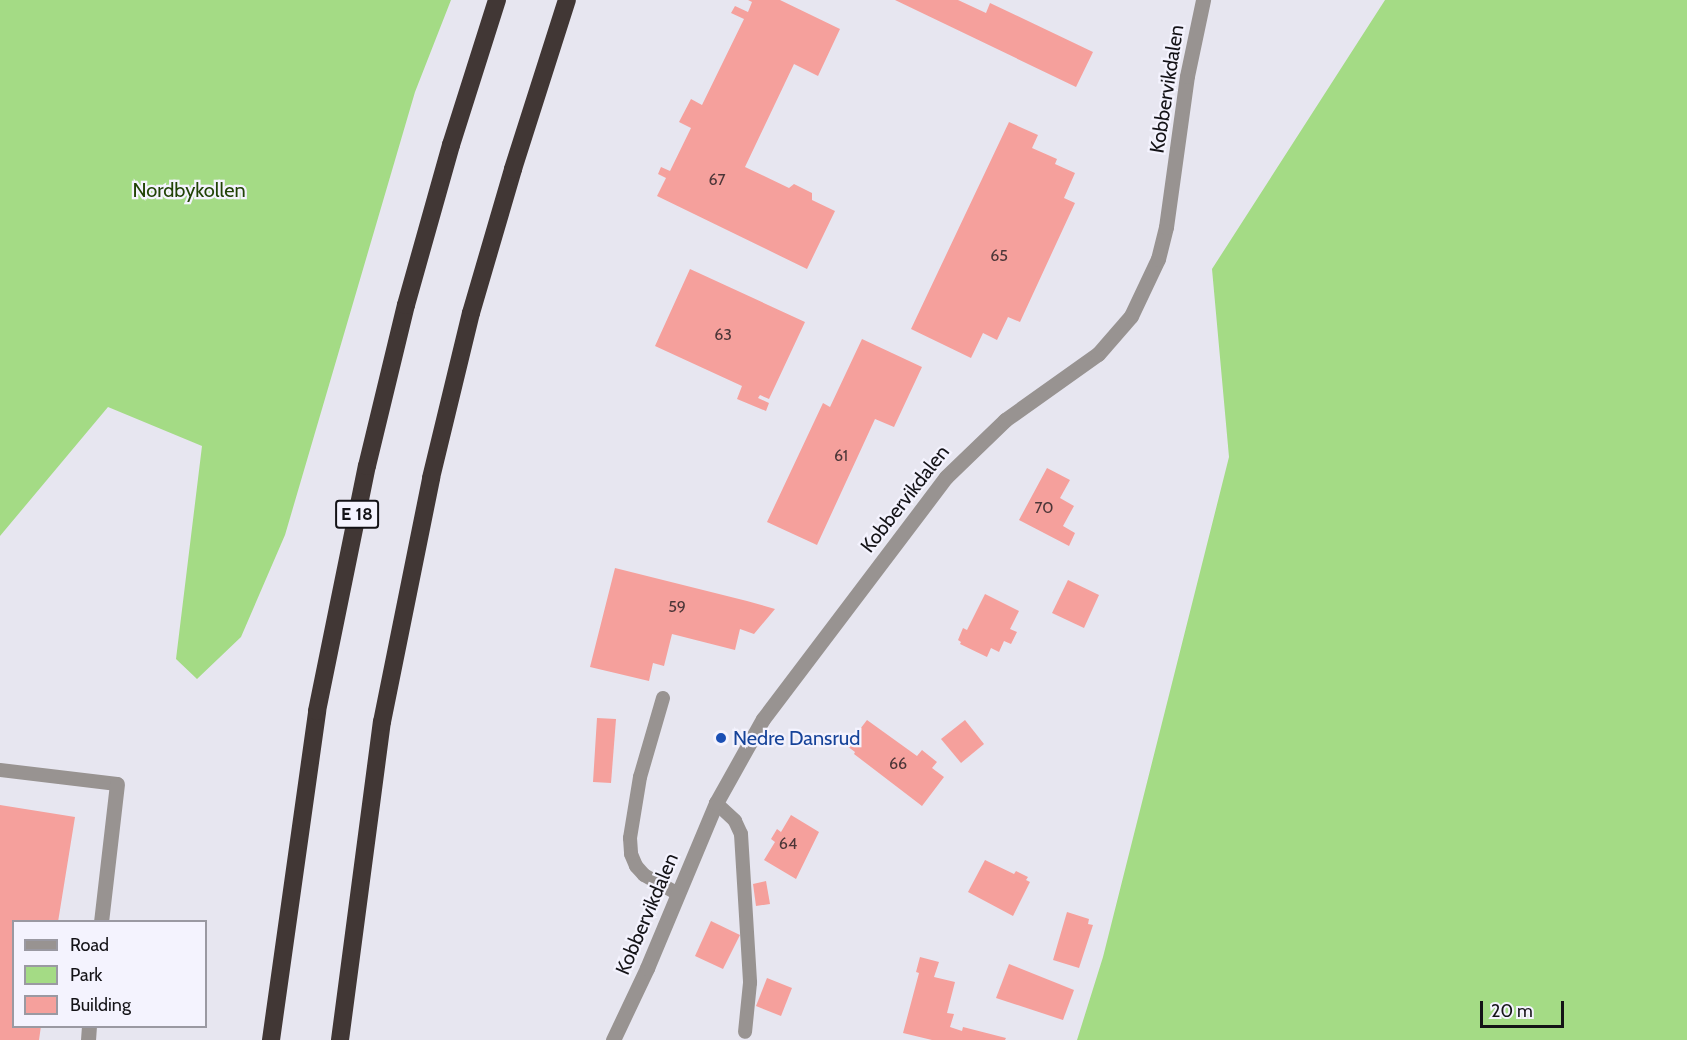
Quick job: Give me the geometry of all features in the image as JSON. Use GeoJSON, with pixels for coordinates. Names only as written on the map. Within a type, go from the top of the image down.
{"type":"FeatureCollection","features":[{"type":"Feature","properties":{"kind":"highway","name":"E 18"},"geometry":{"type":"LineString","coordinates":[[271,1040],[317,711],[367,466],[409,293],[451,145],[496,0]]}},
{"type":"Feature","properties":{"kind":"highway"},"geometry":{"type":"LineString","coordinates":[[340,1040],[382,722],[431,478],[474,302],[567,0]]}},
{"type":"Feature","properties":{"kind":"street","name":"Kobbervikdalen"},"geometry":{"type":"LineString","coordinates":[[613,1040],[647,968],[716,803],[763,719],[946,477],[1005,420],[1098,354],[1131,316],[1158,259],[1166,227],[1187,76],[1203,0]]}},
{"type":"Feature","properties":{"kind":"street"},"geometry":{"type":"LineString","coordinates":[[101,920],[117,783]]}},
{"type":"Feature","properties":{"kind":"lane"},"geometry":{"type":"LineString","coordinates":[[663,698],[640,777],[630,838],[631,854],[636,866],[644,874],[678,894]]}},
{"type":"Feature","properties":{"kind":"lane"},"geometry":{"type":"LineString","coordinates":[[0,770],[117,783]]}},
{"type":"Feature","properties":{"kind":"lane"},"geometry":{"type":"LineString","coordinates":[[716,803],[735,821],[741,834],[750,983],[746,1032]]}},
{"type":"Feature","properties":{"kind":"green space","name":"Nordbykollen"},"geometry":{"type":"Polygon","coordinates":[[[0,0],[451,0],[415,92],[285,535],[241,637],[197,679],[176,659],[202,446],[108,407],[0,536],[0,0]]]}},
{"type":"Feature","properties":{"kind":"green space"},"geometry":{"type":"Polygon","coordinates":[[[1385,0],[1687,0],[1687,1040],[1077,1040],[1103,957],[1229,457],[1212,269],[1385,0]]]}},
{"type":"Feature","properties":{"kind":"building"},"geometry":{"type":"Polygon","coordinates":[[[748,0],[780,0],[840,29],[818,76],[794,64],[745,167],[789,188],[794,184],[812,193],[812,200],[835,211],[807,269],[657,196],[666,178],[658,174],[661,167],[670,171],[691,128],[679,122],[691,99],[702,105],[744,19],[731,13],[735,6],[748,12],[752,2],[748,0]]]}},
{"type":"Feature","properties":{"kind":"building"},"geometry":{"type":"Polygon","coordinates":[[[895,0],[958,0],[986,13],[990,3],[1093,52],[1076,87],[895,0]]]}},
{"type":"Feature","properties":{"kind":"building"},"geometry":{"type":"Polygon","coordinates":[[[1009,122],[1038,135],[1032,148],[1057,159],[1055,164],[1075,173],[1064,198],[1075,203],[1020,322],[1008,317],[997,340],[983,333],[971,358],[911,329],[1009,122]]]}},
{"type":"Feature","properties":{"kind":"building"},"geometry":{"type":"Polygon","coordinates":[[[690,269],[805,322],[769,399],[760,395],[758,398],[769,403],[766,411],[737,399],[742,386],[655,346],[690,269]]]}},
{"type":"Feature","properties":{"kind":"building"},"geometry":{"type":"Polygon","coordinates":[[[862,339],[922,367],[894,427],[875,419],[817,545],[767,522],[823,403],[830,407],[862,339]]]}},
{"type":"Feature","properties":{"kind":"building"},"geometry":{"type":"Polygon","coordinates":[[[1047,468],[1070,480],[1060,498],[1074,506],[1063,526],[1075,533],[1069,546],[1019,520],[1047,468]]]}},
{"type":"Feature","properties":{"kind":"building"},"geometry":{"type":"Polygon","coordinates":[[[615,568],[775,609],[754,634],[740,629],[735,650],[672,634],[664,666],[653,663],[649,681],[590,667],[615,568]]]}},
{"type":"Feature","properties":{"kind":"building"},"geometry":{"type":"Polygon","coordinates":[[[1068,580],[1099,595],[1084,628],[1052,613],[1068,580]]]}},
{"type":"Feature","properties":{"kind":"building"},"geometry":{"type":"Polygon","coordinates":[[[985,594],[1019,611],[1010,629],[1017,632],[1011,644],[1004,641],[999,652],[991,648],[987,657],[960,644],[958,640],[963,628],[967,630],[985,594]]]}},
{"type":"Feature","properties":{"kind":"building"},"geometry":{"type":"Polygon","coordinates":[[[597,718],[616,719],[611,783],[593,782],[597,718]]]}},
{"type":"Feature","properties":{"kind":"building"},"geometry":{"type":"Polygon","coordinates":[[[867,720],[917,756],[922,750],[937,762],[932,768],[944,777],[922,806],[854,754],[855,752],[847,746],[867,720]]]}},
{"type":"Feature","properties":{"kind":"building"},"geometry":{"type":"Polygon","coordinates":[[[965,720],[984,744],[961,763],[941,739],[965,720]]]}},
{"type":"Feature","properties":{"kind":"building"},"geometry":{"type":"Polygon","coordinates":[[[0,805],[75,817],[58,920],[12,920],[12,1028],[41,1028],[39,1040],[0,1040],[0,805]]]}},
{"type":"Feature","properties":{"kind":"building"},"geometry":{"type":"Polygon","coordinates":[[[791,815],[819,832],[796,879],[764,860],[775,842],[771,839],[777,829],[781,832],[791,815]]]}},
{"type":"Feature","properties":{"kind":"building"},"geometry":{"type":"Polygon","coordinates":[[[985,860],[1014,874],[1016,871],[1028,877],[1026,880],[1030,882],[1013,916],[968,892],[985,860]]]}},
{"type":"Feature","properties":{"kind":"building"},"geometry":{"type":"Polygon","coordinates":[[[766,881],[770,904],[756,906],[753,884],[766,881]]]}},
{"type":"Feature","properties":{"kind":"building"},"geometry":{"type":"Polygon","coordinates":[[[1067,912],[1089,919],[1088,924],[1093,925],[1079,968],[1053,960],[1067,912]]]}},
{"type":"Feature","properties":{"kind":"building"},"geometry":{"type":"Polygon","coordinates":[[[711,921],[740,935],[723,969],[695,956],[711,921]]]}},
{"type":"Feature","properties":{"kind":"building"},"geometry":{"type":"Polygon","coordinates":[[[920,957],[939,962],[934,977],[955,982],[947,1013],[954,1014],[950,1027],[962,1031],[963,1027],[1006,1038],[1005,1040],[932,1040],[903,1033],[919,973],[916,972],[920,957]]]}},
{"type":"Feature","properties":{"kind":"building"},"geometry":{"type":"Polygon","coordinates":[[[1009,964],[1074,990],[1063,1020],[996,998],[1009,964]]]}},
{"type":"Feature","properties":{"kind":"building"},"geometry":{"type":"Polygon","coordinates":[[[767,978],[792,988],[781,1016],[756,1006],[767,978]]]}},
{"type":"Feature","properties":{"kind":"place","name":"Nedre Dansrud"},"geometry":{"type":"Point","coordinates":[721,738]}}]}
